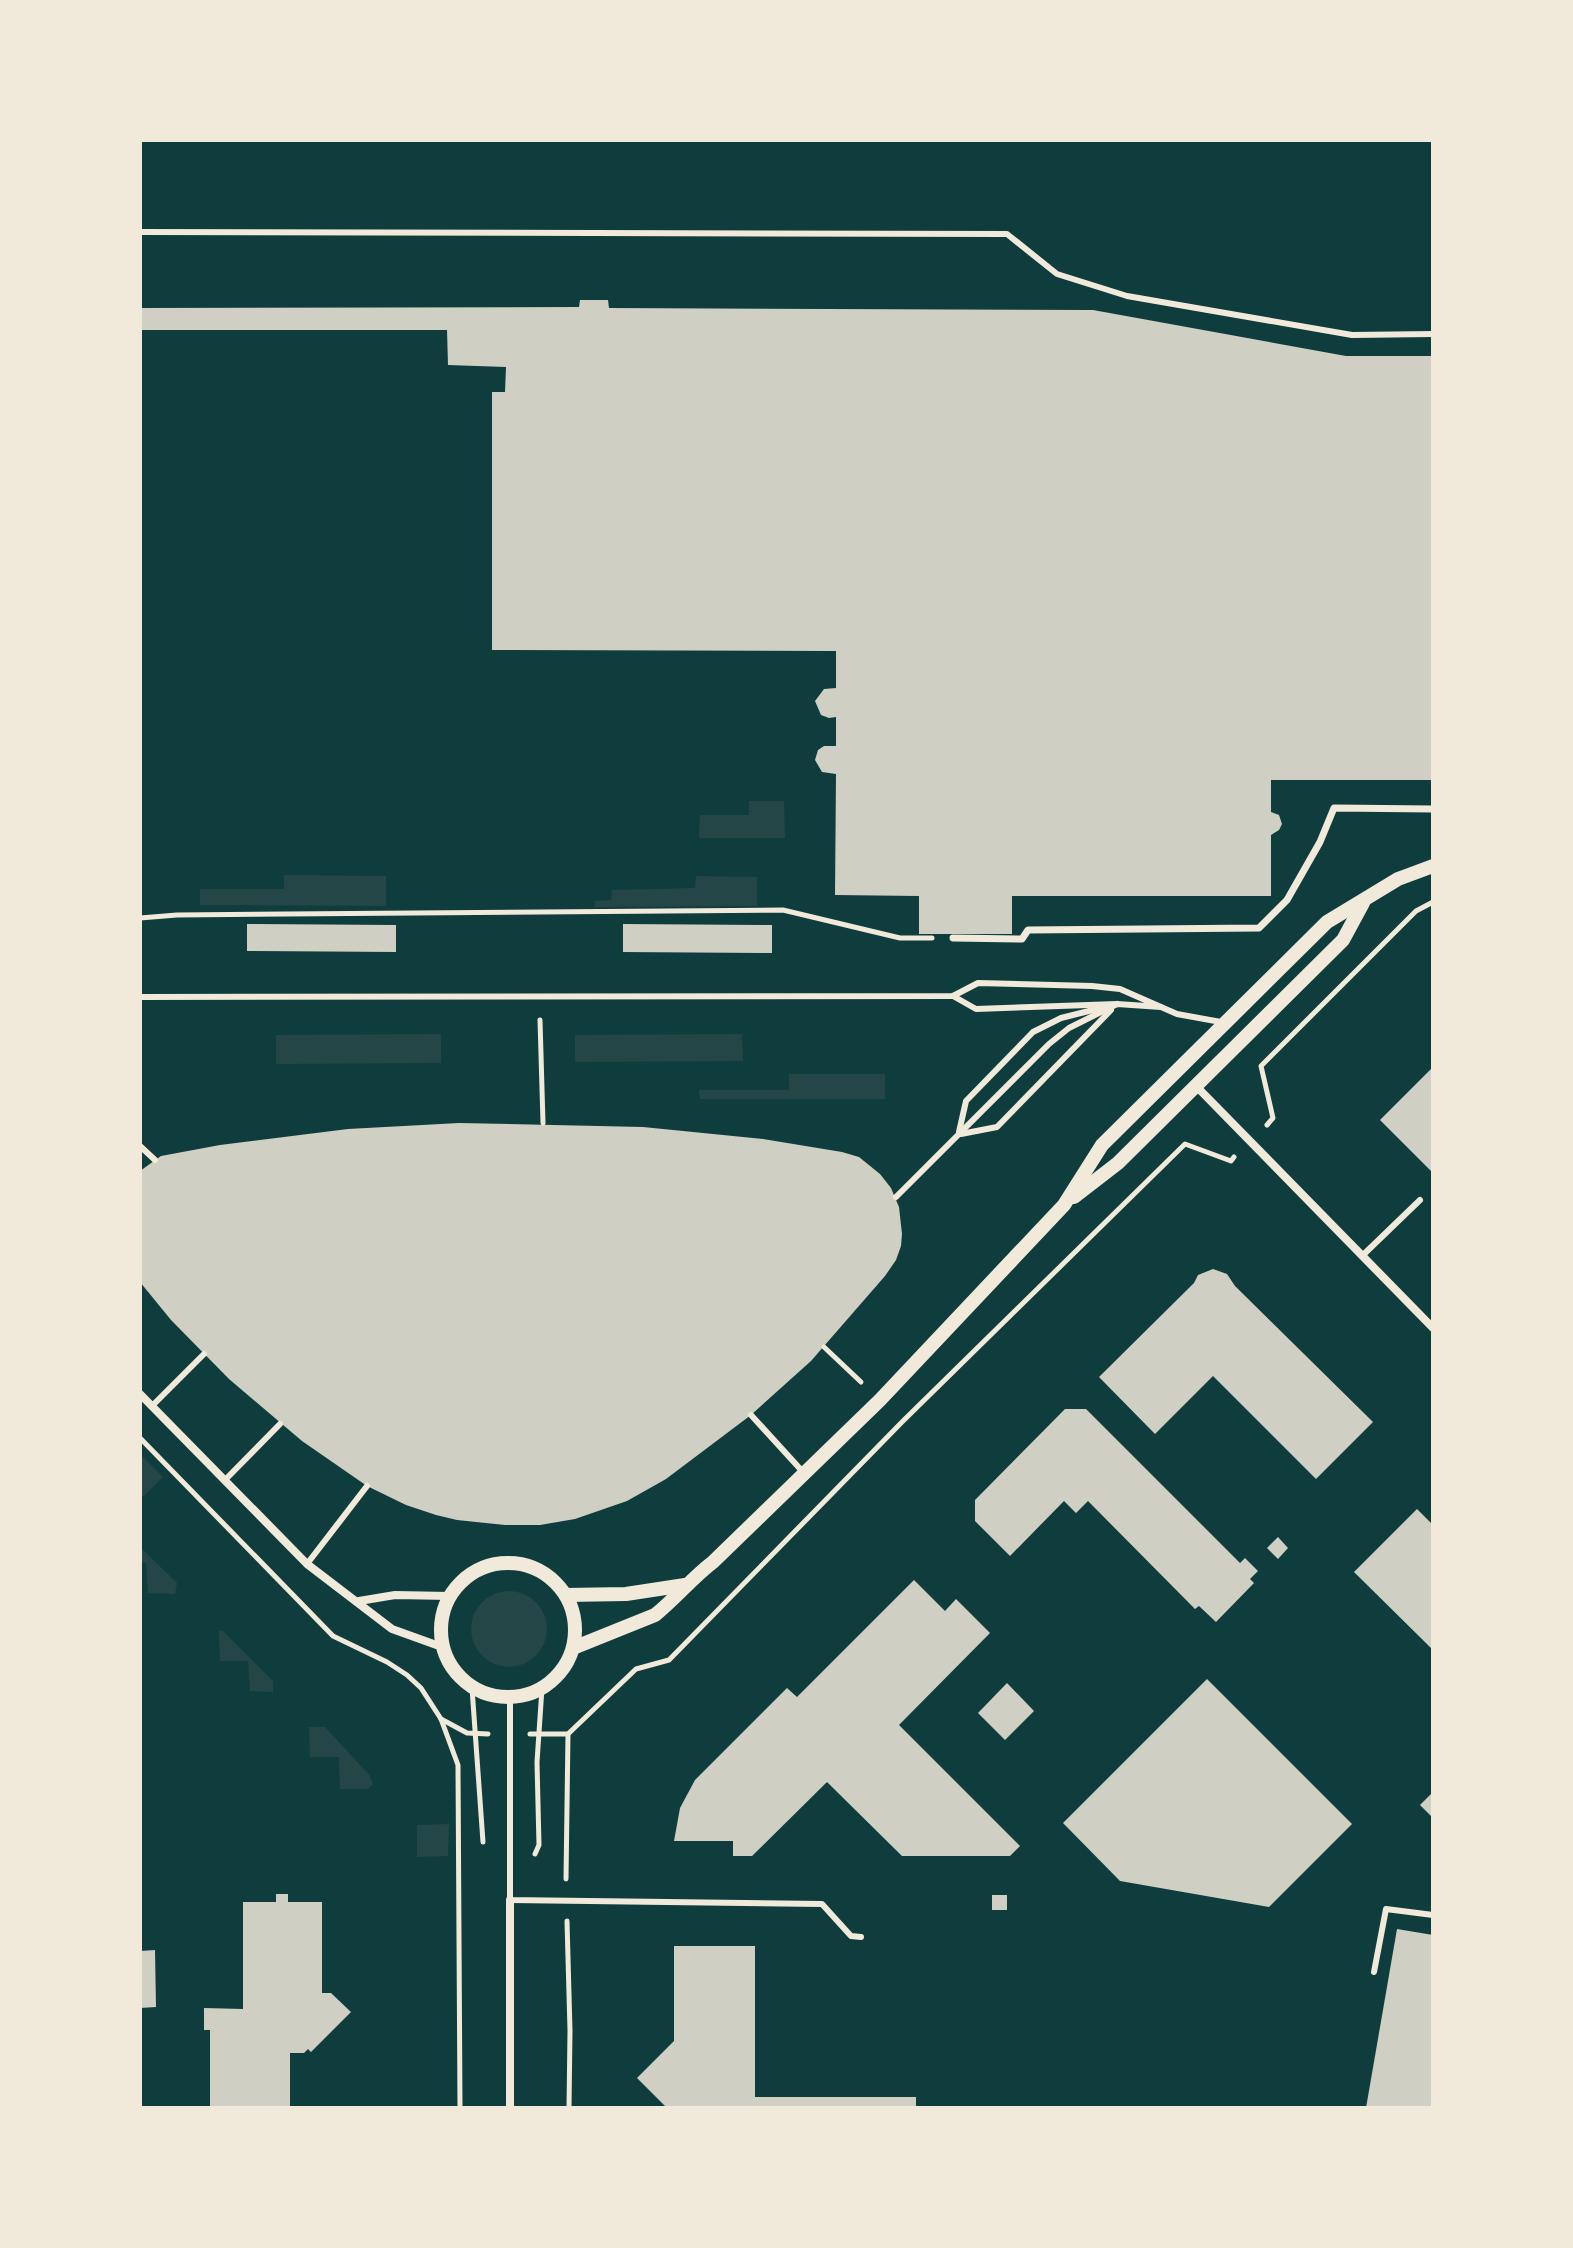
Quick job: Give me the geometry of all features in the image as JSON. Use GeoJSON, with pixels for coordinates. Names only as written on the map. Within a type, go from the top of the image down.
{"type":"FeatureCollection","features":[{"type":"Feature","properties":{"kind":"street"},"geometry":{"type":"LineString","coordinates":[[953,938],[1022,939],[1028,930],[1259,928],[1287,900],[1320,842],[1334,808],[1433,809]]}},
{"type":"Feature","properties":{"kind":"street"},"geometry":{"type":"LineString","coordinates":[[1064,1205],[1102,1145],[1327,922],[1398,879],[1433,866]]}},
{"type":"Feature","properties":{"kind":"street"},"geometry":{"type":"LineString","coordinates":[[573,1648],[655,1615],[713,1562],[880,1400],[1064,1205],[1118,1163],[1343,940],[1363,902]]}},
{"type":"Feature","properties":{"kind":"street"},"geometry":{"type":"LineString","coordinates":[[1197,1087],[1433,1328]]}},
{"type":"Feature","properties":{"kind":"street"},"geometry":{"type":"LineString","coordinates":[[140,1394],[307,1564],[392,1629],[442,1647]]}},
{"type":"Feature","properties":{"kind":"street"},"geometry":{"type":"LineString","coordinates":[[501,1563],[522,1564],[541,1571],[566,1595],[575,1619],[573,1648],[560,1674],[542,1688],[510,1698],[484,1693],[459,1677],[442,1647],[440,1630],[442,1612],[463,1579],[481,1568],[501,1563]]}},
{"type":"Feature","properties":{"kind":"street"},"geometry":{"type":"LineString","coordinates":[[566,1595],[626,1594],[685,1585]]}},
{"type":"Feature","properties":{"kind":"street"},"geometry":{"type":"LineString","coordinates":[[359,1601],[395,1595],[450,1596]]}},
{"type":"Feature","properties":{"kind":"street"},"geometry":{"type":"LineString","coordinates":[[510,1900],[510,2108]]}},
{"type":"Feature","properties":{"kind":"lane"},"geometry":{"type":"LineString","coordinates":[[140,232],[1007,234],[1057,274],[1127,296],[1352,335],[1433,334]]}},
{"type":"Feature","properties":{"kind":"lane"},"geometry":{"type":"LineString","coordinates":[[140,997],[953,996],[978,983],[1120,989],[1177,1014],[1225,1023]]}},
{"type":"Feature","properties":{"kind":"lane"},"geometry":{"type":"LineString","coordinates":[[953,996],[976,1009],[1117,1004],[1161,1007]]}},
{"type":"Feature","properties":{"kind":"lane"},"geometry":{"type":"LineString","coordinates":[[959,1134],[997,1127],[1117,1004]]}},
{"type":"Feature","properties":{"kind":"lane"},"geometry":{"type":"LineString","coordinates":[[896,1197],[1049,1044],[1069,1028],[1117,1004]]}},
{"type":"Feature","properties":{"kind":"lane"},"geometry":{"type":"LineString","coordinates":[[959,1134],[966,1101],[1033,1032],[1061,1018],[1117,1004]]}},
{"type":"Feature","properties":{"kind":"lane"},"geometry":{"type":"LineString","coordinates":[[140,1146],[155,1160]]}},
{"type":"Feature","properties":{"kind":"lane"},"geometry":{"type":"LineString","coordinates":[[1362,1256],[1420,1200]]}},
{"type":"Feature","properties":{"kind":"lane"},"geometry":{"type":"LineString","coordinates":[[152,1406],[204,1354]]}},
{"type":"Feature","properties":{"kind":"lane"},"geometry":{"type":"LineString","coordinates":[[751,1415],[803,1472]]}},
{"type":"Feature","properties":{"kind":"lane"},"geometry":{"type":"LineString","coordinates":[[225,1480],[280,1424]]}},
{"type":"Feature","properties":{"kind":"lane"},"geometry":{"type":"LineString","coordinates":[[307,1564],[367,1486]]}},
{"type":"Feature","properties":{"kind":"lane"},"geometry":{"type":"LineString","coordinates":[[510,1698],[510,1900],[822,1904],[851,1936],[861,1937]]}},
{"type":"Feature","properties":{"kind":"lane"},"geometry":{"type":"LineString","coordinates":[[1374,1972],[1386,1909],[1433,1915]]}},
{"type":"Feature","properties":{"kind":"path"},"geometry":{"type":"LineString","coordinates":[[1250,1142],[1273,1118],[1261,1066],[1416,911],[1433,902]]}},
{"type":"Feature","properties":{"kind":"path"},"geometry":{"type":"LineString","coordinates":[[140,918],[177,915],[783,910],[900,938],[953,938]]}},
{"type":"Feature","properties":{"kind":"path"},"geometry":{"type":"LineString","coordinates":[[539,996],[543,1123]]}},
{"type":"Feature","properties":{"kind":"path"},"geometry":{"type":"LineString","coordinates":[[441,1719],[458,1765],[460,2108]]}},
{"type":"Feature","properties":{"kind":"shaded area"},"geometry":{"type":"Polygon","coordinates":[[[749,801],[784,801],[785,838],[699,838],[700,815],[749,815],[749,801]]]}},
{"type":"Feature","properties":{"kind":"shaded area"},"geometry":{"type":"Polygon","coordinates":[[[284,875],[386,876],[386,906],[200,905],[200,889],[284,889],[284,875]]]}},
{"type":"Feature","properties":{"kind":"shaded area"},"geometry":{"type":"Polygon","coordinates":[[[696,876],[757,877],[757,906],[594,907],[595,901],[611,900],[612,890],[695,888],[696,876]]]}},
{"type":"Feature","properties":{"kind":"shaded area"},"geometry":{"type":"Polygon","coordinates":[[[441,1034],[441,1063],[276,1064],[276,1035],[441,1034]]]}},
{"type":"Feature","properties":{"kind":"shaded area"},"geometry":{"type":"Polygon","coordinates":[[[742,1034],[743,1061],[575,1062],[575,1035],[742,1034]]]}},
{"type":"Feature","properties":{"kind":"shaded area"},"geometry":{"type":"Polygon","coordinates":[[[789,1074],[885,1074],[885,1099],[700,1099],[699,1090],[789,1090],[789,1074]]]}},
{"type":"Feature","properties":{"kind":"shaded area"},"geometry":{"type":"Polygon","coordinates":[[[140,1454],[163,1477],[144,1496],[140,1496],[140,1454]]]}},
{"type":"Feature","properties":{"kind":"shaded area"},"geometry":{"type":"Polygon","coordinates":[[[140,1547],[177,1583],[175,1594],[148,1593],[146,1563],[140,1563],[140,1547]]]}},
{"type":"Feature","properties":{"kind":"shaded area"},"geometry":{"type":"Polygon","coordinates":[[[502,1591],[516,1591],[530,1597],[541,1608],[547,1629],[544,1644],[536,1656],[516,1667],[502,1667],[488,1661],[477,1650],[471,1636],[471,1622],[477,1608],[488,1597],[502,1591]]]}},
{"type":"Feature","properties":{"kind":"shaded area"},"geometry":{"type":"Polygon","coordinates":[[[219,1631],[223,1631],[273,1681],[273,1692],[250,1691],[248,1661],[220,1661],[219,1631]]]}},
{"type":"Feature","properties":{"kind":"shaded area"},"geometry":{"type":"Polygon","coordinates":[[[309,1727],[325,1727],[370,1776],[373,1784],[368,1789],[340,1789],[339,1757],[310,1757],[309,1727]]]}},
{"type":"Feature","properties":{"kind":"shaded area"},"geometry":{"type":"Polygon","coordinates":[[[449,1824],[448,1856],[417,1857],[417,1825],[449,1824]]]}},
{"type":"Feature","properties":{"kind":"building"},"geometry":{"type":"Polygon","coordinates":[[[580,300],[608,300],[609,308],[1093,310],[1346,356],[1433,356],[1433,780],[1271,780],[1271,812],[1279,815],[1282,824],[1271,835],[1271,896],[1012,896],[1012,934],[919,934],[919,896],[835,895],[836,774],[822,772],[815,760],[818,750],[824,746],[836,746],[836,717],[821,715],[815,701],[824,689],[836,688],[836,651],[492,650],[492,392],[505,392],[506,367],[448,365],[447,330],[140,330],[140,308],[579,307],[580,300]]]}},
{"type":"Feature","properties":{"kind":"building"},"geometry":{"type":"Polygon","coordinates":[[[247,924],[396,925],[396,952],[247,951],[247,924]]]}},
{"type":"Feature","properties":{"kind":"building"},"geometry":{"type":"Polygon","coordinates":[[[623,924],[772,925],[772,953],[623,952],[623,924]]]}},
{"type":"Feature","properties":{"kind":"building"},"geometry":{"type":"Polygon","coordinates":[[[1433,1067],[1433,1173],[1380,1120],[1433,1067]]]}},
{"type":"Feature","properties":{"kind":"building"},"geometry":{"type":"Polygon","coordinates":[[[459,1123],[643,1127],[763,1139],[842,1152],[859,1157],[880,1174],[891,1188],[899,1207],[901,1246],[885,1276],[811,1361],[751,1415],[666,1479],[627,1501],[575,1519],[540,1525],[505,1525],[436,1515],[406,1505],[367,1486],[302,1441],[229,1379],[171,1320],[140,1282],[140,1171],[161,1156],[220,1145],[348,1129],[459,1123]]]}},
{"type":"Feature","properties":{"kind":"building"},"geometry":{"type":"Polygon","coordinates":[[[1213,1269],[1227,1274],[1235,1286],[1373,1422],[1316,1479],[1213,1376],[1155,1434],[1099,1377],[1194,1283],[1198,1275],[1213,1269]]]}},
{"type":"Feature","properties":{"kind":"building"},"geometry":{"type":"Polygon","coordinates":[[[1065,1409],[1086,1409],[1240,1563],[1245,1558],[1258,1571],[1250,1579],[1254,1583],[1216,1622],[1199,1606],[1195,1609],[1088,1501],[1076,1513],[1064,1501],[1010,1556],[975,1521],[975,1500],[1065,1409]]]}},
{"type":"Feature","properties":{"kind":"building"},"geometry":{"type":"Polygon","coordinates":[[[1417,1509],[1433,1525],[1433,1650],[1354,1572],[1417,1509]]]}},
{"type":"Feature","properties":{"kind":"building"},"geometry":{"type":"Polygon","coordinates":[[[1278,1537],[1288,1548],[1278,1559],[1267,1548],[1278,1537]]]}},
{"type":"Feature","properties":{"kind":"building"},"geometry":{"type":"Polygon","coordinates":[[[914,1580],[945,1611],[956,1599],[990,1633],[899,1725],[1020,1846],[1010,1856],[902,1856],[827,1782],[752,1856],[733,1856],[733,1841],[674,1841],[680,1808],[695,1780],[787,1688],[797,1697],[914,1580]]]}},
{"type":"Feature","properties":{"kind":"building"},"geometry":{"type":"Polygon","coordinates":[[[1207,1679],[1352,1824],[1269,1907],[1120,1881],[1063,1823],[1207,1679]]]}},
{"type":"Feature","properties":{"kind":"building"},"geometry":{"type":"Polygon","coordinates":[[[1007,1683],[1034,1711],[1005,1740],[978,1713],[1007,1683]]]}},
{"type":"Feature","properties":{"kind":"building"},"geometry":{"type":"Polygon","coordinates":[[[1433,1792],[1433,1818],[1420,1805],[1433,1792]]]}},
{"type":"Feature","properties":{"kind":"building"},"geometry":{"type":"Polygon","coordinates":[[[276,1894],[288,1894],[288,1902],[322,1902],[322,1993],[331,1993],[351,2012],[311,2052],[308,2049],[304,2053],[290,2053],[290,2108],[210,2108],[210,2030],[204,2030],[204,2008],[243,2009],[243,1902],[276,1902],[276,1894]]]}},
{"type":"Feature","properties":{"kind":"building"},"geometry":{"type":"Polygon","coordinates":[[[992,1895],[1007,1895],[1007,1910],[992,1910],[992,1895]]]}},
{"type":"Feature","properties":{"kind":"building"},"geometry":{"type":"Polygon","coordinates":[[[1397,1929],[1433,1935],[1433,2108],[1366,2108],[1397,1929]]]}},
{"type":"Feature","properties":{"kind":"building"},"geometry":{"type":"Polygon","coordinates":[[[674,1946],[755,1946],[755,2097],[916,2097],[916,2108],[667,2108],[637,2078],[674,2041],[674,1946]]]}},
{"type":"Feature","properties":{"kind":"building"},"geometry":{"type":"Polygon","coordinates":[[[155,1950],[156,2007],[140,2008],[140,1951],[155,1950]]]}}]}
